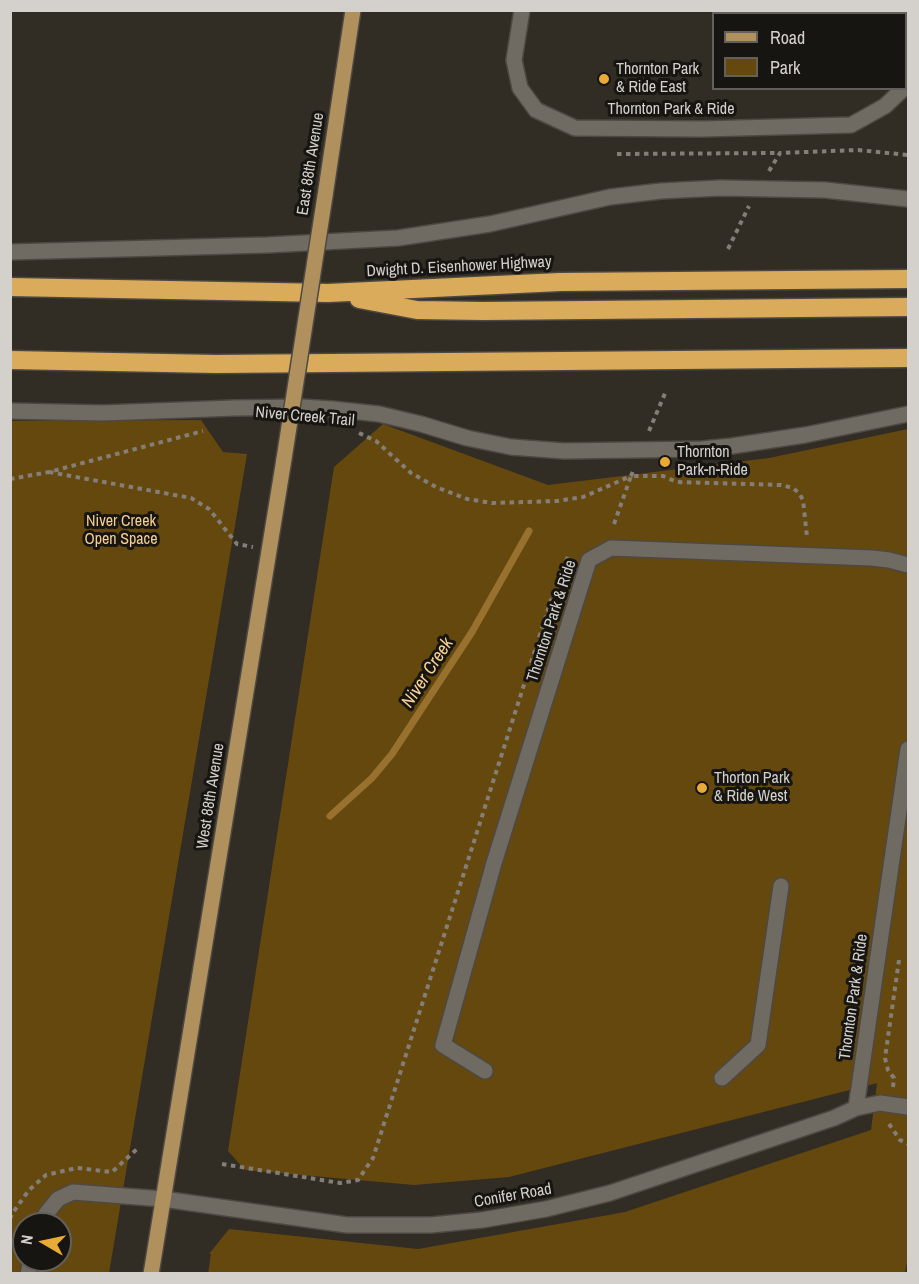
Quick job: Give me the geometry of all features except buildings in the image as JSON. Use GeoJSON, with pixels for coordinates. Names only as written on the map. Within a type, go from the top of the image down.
{"type":"FeatureCollection","features":[{"type":"Feature","properties":{"kind":"highway","name":"Dwight D. Eisenhower Highway"},"geometry":{"type":"LineString","coordinates":[[10,287],[328,293],[560,282],[909,279]]}},
{"type":"Feature","properties":{"kind":"highway"},"geometry":{"type":"LineString","coordinates":[[328,293],[417,310],[909,307]]}},
{"type":"Feature","properties":{"kind":"highway"},"geometry":{"type":"LineString","coordinates":[[10,360],[216,364],[909,358]]}},
{"type":"Feature","properties":{"kind":"main road","name":"East 88th Avenue"},"geometry":{"type":"LineString","coordinates":[[305,324],[353,10]]}},
{"type":"Feature","properties":{"kind":"main road","name":"West 88th Avenue"},"geometry":{"type":"LineString","coordinates":[[151,1274],[305,324]]}},
{"type":"Feature","properties":{"kind":"street","name":"Thornton Park & Ride"},"geometry":{"type":"LineString","coordinates":[[522,10],[514,60],[520,88],[536,110],[575,129],[850,124],[885,106],[903,90]]}},
{"type":"Feature","properties":{"kind":"street"},"geometry":{"type":"LineString","coordinates":[[10,252],[298,244],[398,238],[490,224],[610,197],[661,191],[720,188],[802,189],[855,192],[909,199]]}},
{"type":"Feature","properties":{"kind":"street"},"geometry":{"type":"LineString","coordinates":[[10,411],[103,413],[204,408],[332,409],[379,414],[502,445],[564,451],[702,449],[732,446],[805,435],[909,414]]}},
{"type":"Feature","properties":{"kind":"street","name":"Thornton Park & Ride"},"geometry":{"type":"LineString","coordinates":[[485,1071],[443,1045],[494,863],[589,560],[611,548],[872,558],[909,565]]}},
{"type":"Feature","properties":{"kind":"street","name":"Thornton Park & Ride"},"geometry":{"type":"LineString","coordinates":[[856,1108],[909,748]]}},
{"type":"Feature","properties":{"kind":"street"},"geometry":{"type":"LineString","coordinates":[[722,1078],[758,1045],[781,886]]}},
{"type":"Feature","properties":{"kind":"street","name":"Conifer Road"},"geometry":{"type":"LineString","coordinates":[[47,1212],[58,1199],[73,1192],[163,1199],[347,1225],[422,1226],[483,1220],[546,1209],[610,1193],[856,1108],[880,1103],[909,1107]]}},
{"type":"Feature","properties":{"kind":"path"},"geometry":{"type":"LineString","coordinates":[[858,150],[909,155]]}},
{"type":"Feature","properties":{"kind":"path"},"geometry":{"type":"LineString","coordinates":[[617,154],[780,153]]}},
{"type":"Feature","properties":{"kind":"path"},"geometry":{"type":"LineString","coordinates":[[10,479],[49,472],[204,430]]}},
{"type":"Feature","properties":{"kind":"path","name":"Niver Creek Trail"},"geometry":{"type":"LineString","coordinates":[[350,431],[376,441],[411,473],[423,480],[467,499],[492,503],[528,503],[584,497]]}},
{"type":"Feature","properties":{"kind":"path"},"geometry":{"type":"LineString","coordinates":[[49,472],[191,498],[209,508],[237,544],[269,550]]}},
{"type":"Feature","properties":{"kind":"path"},"geometry":{"type":"LineString","coordinates":[[614,524],[631,476],[663,476],[677,482],[781,485],[793,488],[803,500],[806,537],[817,537]]}},
{"type":"Feature","properties":{"kind":"path"},"geometry":{"type":"LineString","coordinates":[[894,1081],[885,1058],[900,953]]}},
{"type":"Feature","properties":{"kind":"path"},"geometry":{"type":"LineString","coordinates":[[888,1121],[900,1140],[909,1144]]}},
{"type":"Feature","properties":{"kind":"green space","name":"Niver Creek Open Space"},"geometry":{"type":"Polygon","coordinates":[[[201,420],[223,452],[247,454],[109,1273],[11,1273],[10,421],[201,420]]]}},
{"type":"Feature","properties":{"kind":"green space"},"geometry":{"type":"Polygon","coordinates":[[[383,424],[548,485],[769,458],[908,429],[908,1257],[905,1273],[208,1274],[211,1254],[209,1254],[229,1229],[418,1249],[625,1212],[871,1130],[877,1083],[509,1177],[414,1185],[245,1170],[228,1151],[334,467],[383,424]]]}},
{"type":"Feature","properties":{"kind":"waterway","name":"Niver Creek"},"geometry":{"type":"LineString","coordinates":[[330,816],[372,778],[392,754],[472,632],[529,531]]}},
{"type":"Feature","properties":{"kind":"place","name":"Thornton Park & Ride East"},"geometry":{"type":"Point","coordinates":[604,79]}},
{"type":"Feature","properties":{"kind":"place","name":"Thornton Park-n-Ride"},"geometry":{"type":"Point","coordinates":[665,462]}},
{"type":"Feature","properties":{"kind":"place","name":"Thorton Park & Ride West"},"geometry":{"type":"Point","coordinates":[702,788]}}]}
